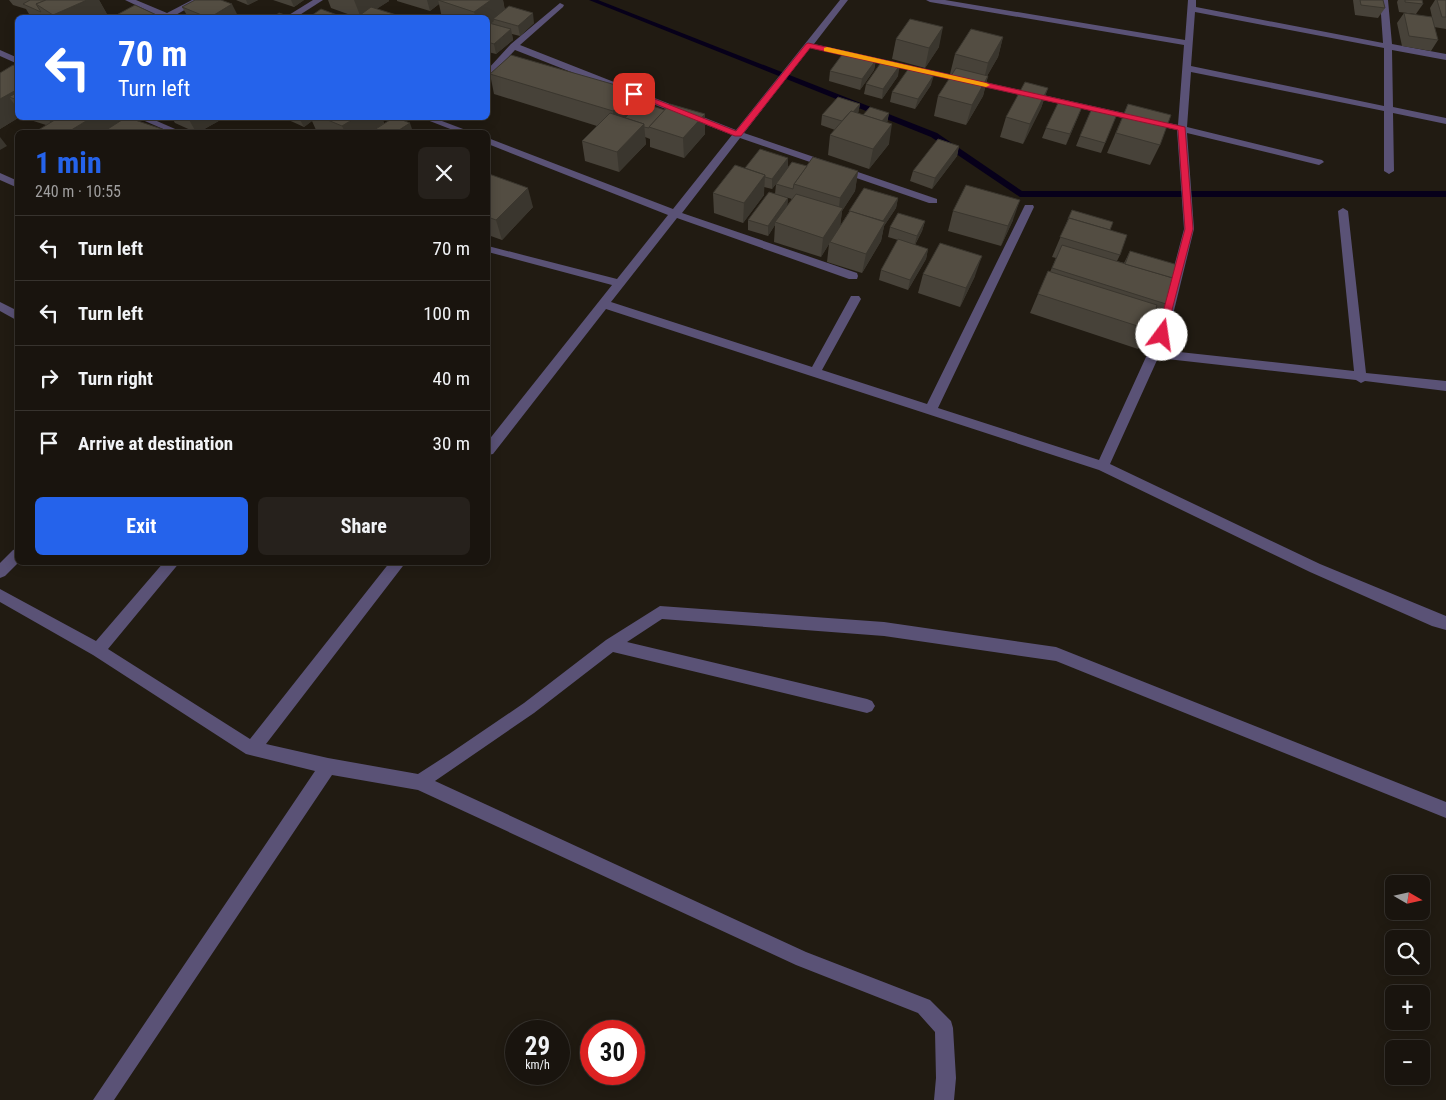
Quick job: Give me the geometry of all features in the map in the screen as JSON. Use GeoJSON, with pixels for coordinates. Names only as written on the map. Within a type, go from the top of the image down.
{"type":"FeatureCollection","features":[{"type":"Feature","properties":{"kind":"street"},"geometry":{"type":"LineString","coordinates":[[128,0],[164,15]]}},
{"type":"Feature","properties":{"kind":"street"},"geometry":{"type":"LineString","coordinates":[[172,15],[198,0]]}},
{"type":"Feature","properties":{"kind":"street"},"geometry":{"type":"LineString","coordinates":[[293,15],[319,0]]}},
{"type":"Feature","properties":{"kind":"street"},"geometry":{"type":"LineString","coordinates":[[444,15],[466,0]]}},
{"type":"Feature","properties":{"kind":"street"},"geometry":{"type":"LineString","coordinates":[[490,447],[844,0]]}},
{"type":"Feature","properties":{"kind":"street"},"geometry":{"type":"LineString","coordinates":[[930,0],[1188,43]]}},
{"type":"Feature","properties":{"kind":"street"},"geometry":{"type":"LineString","coordinates":[[1384,0],[1388,47],[1389,171]]}},
{"type":"Feature","properties":{"kind":"street"},"geometry":{"type":"LineString","coordinates":[[1104,466],[1162,335],[1189,229],[1182,129],[1192,4],[1388,47],[1446,57]]}},
{"type":"Feature","properties":{"kind":"street"},"geometry":{"type":"LineString","coordinates":[[490,72],[514,46],[560,5]]}},
{"type":"Feature","properties":{"kind":"street"},"geometry":{"type":"LineString","coordinates":[[808,45],[1182,129],[1319,162]]}},
{"type":"Feature","properties":{"kind":"street"},"geometry":{"type":"LineString","coordinates":[[514,46],[738,134],[933,200]]}},
{"type":"Feature","properties":{"kind":"street"},"geometry":{"type":"LineString","coordinates":[[0,54],[15,60]]}},
{"type":"Feature","properties":{"kind":"street"},"geometry":{"type":"LineString","coordinates":[[1186,68],[1446,121]]}},
{"type":"Feature","properties":{"kind":"street"},"geometry":{"type":"LineString","coordinates":[[148,120],[172,130]]}},
{"type":"Feature","properties":{"kind":"street"},"geometry":{"type":"LineString","coordinates":[[433,130],[443,120],[462,130]]}},
{"type":"Feature","properties":{"kind":"street"},"geometry":{"type":"LineString","coordinates":[[490,142],[674,214],[853,276]]}},
{"type":"Feature","properties":{"kind":"street"},"geometry":{"type":"LineString","coordinates":[[0,176],[15,184]]}},
{"type":"Feature","properties":{"kind":"street"},"geometry":{"type":"LineString","coordinates":[[931,409],[1029,207]]}},
{"type":"Feature","properties":{"kind":"street"},"geometry":{"type":"LineString","coordinates":[[1342,211],[1361,378]]}},
{"type":"Feature","properties":{"kind":"street"},"geometry":{"type":"LineString","coordinates":[[490,250],[619,283]]}},
{"type":"Feature","properties":{"kind":"street"},"geometry":{"type":"LineString","coordinates":[[815,372],[855,299]]}},
{"type":"Feature","properties":{"kind":"street"},"geometry":{"type":"LineString","coordinates":[[603,304],[1104,466],[1315,568],[1437,622],[1446,623]]}},
{"type":"Feature","properties":{"kind":"street"},"geometry":{"type":"LineString","coordinates":[[0,306],[15,315]]}},
{"type":"Feature","properties":{"kind":"street"},"geometry":{"type":"LineString","coordinates":[[1154,353],[1361,378],[1446,386]]}},
{"type":"Feature","properties":{"kind":"street"},"geometry":{"type":"LineString","coordinates":[[0,572],[15,557]]}},
{"type":"Feature","properties":{"kind":"street"},"geometry":{"type":"LineString","coordinates":[[98,650],[170,565]]}},
{"type":"Feature","properties":{"kind":"street"},"geometry":{"type":"LineString","coordinates":[[252,748],[397,565]]}},
{"type":"Feature","properties":{"kind":"street"},"geometry":{"type":"LineString","coordinates":[[0,595],[98,650],[252,748],[328,766],[419,782],[802,959],[924,1006],[944,1028],[946,1078],[944,1100]]}},
{"type":"Feature","properties":{"kind":"street"},"geometry":{"type":"LineString","coordinates":[[419,782],[456,760],[530,708],[611,645],[660,612],[884,629],[1056,654],[1446,810]]}},
{"type":"Feature","properties":{"kind":"street"},"geometry":{"type":"LineString","coordinates":[[611,645],[867,706]]}},
{"type":"Feature","properties":{"kind":"street"},"geometry":{"type":"LineString","coordinates":[[103,1100],[328,766]]}},
{"type":"Feature","properties":{"kind":"building"},"geometry":{"type":"Polygon","coordinates":[[[30,0],[46,0],[36,4],[41,12],[23,4],[30,0]]]}},
{"type":"Feature","properties":{"kind":"building"},"geometry":{"type":"Polygon","coordinates":[[[46,0],[87,0],[53,15],[36,4],[46,0]]]}},
{"type":"Feature","properties":{"kind":"building"},"geometry":{"type":"Polygon","coordinates":[[[195,0],[221,0],[232,4],[214,15],[202,15],[182,7],[195,0]]]}},
{"type":"Feature","properties":{"kind":"building"},"geometry":{"type":"Polygon","coordinates":[[[438,0],[491,0],[474,12],[438,0]]]}},
{"type":"Feature","properties":{"kind":"building"},"geometry":{"type":"Polygon","coordinates":[[[1360,0],[1383,0],[1385,8],[1361,5],[1360,0]]]}},
{"type":"Feature","properties":{"kind":"building"},"geometry":{"type":"Polygon","coordinates":[[[1405,0],[1422,0],[1423,4],[1405,2],[1405,0]]]}},
{"type":"Feature","properties":{"kind":"building"},"geometry":{"type":"Polygon","coordinates":[[[1437,0],[1446,0],[1446,17],[1442,17],[1437,0]]]}},
{"type":"Feature","properties":{"kind":"building"},"geometry":{"type":"Polygon","coordinates":[[[135,5],[157,15],[117,15],[135,5]]]}},
{"type":"Feature","properties":{"kind":"building"},"geometry":{"type":"Polygon","coordinates":[[[509,6],[533,13],[518,26],[493,19],[509,6]]]}},
{"type":"Feature","properties":{"kind":"building"},"geometry":{"type":"Polygon","coordinates":[[[371,7],[397,15],[360,15],[371,7]]]}},
{"type":"Feature","properties":{"kind":"building"},"geometry":{"type":"Polygon","coordinates":[[[321,9],[337,15],[312,15],[321,9]]]}},
{"type":"Feature","properties":{"kind":"building"},"geometry":{"type":"Polygon","coordinates":[[[1404,13],[1432,17],[1438,40],[1409,36],[1404,13]]]}},
{"type":"Feature","properties":{"kind":"building"},"geometry":{"type":"Polygon","coordinates":[[[910,19],[943,27],[929,48],[896,39],[910,19]]]}},
{"type":"Feature","properties":{"kind":"building"},"geometry":{"type":"Polygon","coordinates":[[[490,23],[511,29],[494,44],[490,43],[490,23]]]}},
{"type":"Feature","properties":{"kind":"building"},"geometry":{"type":"Polygon","coordinates":[[[971,29],[1003,37],[988,63],[955,54],[971,29]]]}},
{"type":"Feature","properties":{"kind":"building"},"geometry":{"type":"Polygon","coordinates":[[[844,52],[876,60],[862,79],[830,71],[844,52]]]}},
{"type":"Feature","properties":{"kind":"building"},"geometry":{"type":"Polygon","coordinates":[[[511,55],[633,90],[613,111],[490,74],[511,55]]]}},
{"type":"Feature","properties":{"kind":"building"},"geometry":{"type":"Polygon","coordinates":[[[882,61],[900,65],[883,89],[866,84],[882,61]]]}},
{"type":"Feature","properties":{"kind":"building"},"geometry":{"type":"Polygon","coordinates":[[[13,65],[15,66],[15,91],[0,99],[0,73],[13,65]]]}},
{"type":"Feature","properties":{"kind":"building"},"geometry":{"type":"Polygon","coordinates":[[[909,68],[934,75],[918,99],[892,92],[909,68]]]}},
{"type":"Feature","properties":{"kind":"building"},"geometry":{"type":"Polygon","coordinates":[[[956,68],[988,76],[972,105],[938,96],[956,68]]]}},
{"type":"Feature","properties":{"kind":"building"},"geometry":{"type":"Polygon","coordinates":[[[1025,82],[1048,88],[1030,124],[1006,117],[1025,82]]]}},
{"type":"Feature","properties":{"kind":"building"},"geometry":{"type":"Polygon","coordinates":[[[15,94],[15,99],[9,97],[15,94]]]}},
{"type":"Feature","properties":{"kind":"building"},"geometry":{"type":"Polygon","coordinates":[[[838,97],[860,104],[842,121],[822,115],[838,97]]]}},
{"type":"Feature","properties":{"kind":"building"},"geometry":{"type":"Polygon","coordinates":[[[1059,101],[1082,107],[1070,134],[1046,128],[1059,101]]]}},
{"type":"Feature","properties":{"kind":"building"},"geometry":{"type":"Polygon","coordinates":[[[640,102],[665,110],[649,128],[644,127],[644,124],[625,118],[640,102]]]}},
{"type":"Feature","properties":{"kind":"building"},"geometry":{"type":"Polygon","coordinates":[[[670,104],[705,114],[683,138],[649,127],[670,104]]]}},
{"type":"Feature","properties":{"kind":"building"},"geometry":{"type":"Polygon","coordinates":[[[1128,104],[1171,115],[1160,145],[1116,133],[1128,104]]]}},
{"type":"Feature","properties":{"kind":"building"},"geometry":{"type":"Polygon","coordinates":[[[870,107],[889,113],[882,121],[863,115],[870,107]]]}},
{"type":"Feature","properties":{"kind":"building"},"geometry":{"type":"Polygon","coordinates":[[[1092,108],[1117,114],[1105,143],[1080,136],[1092,108]]]}},
{"type":"Feature","properties":{"kind":"building"},"geometry":{"type":"Polygon","coordinates":[[[851,111],[892,124],[873,149],[830,135],[851,111]]]}},
{"type":"Feature","properties":{"kind":"building"},"geometry":{"type":"Polygon","coordinates":[[[610,113],[644,124],[617,152],[582,141],[610,113]]]}},
{"type":"Feature","properties":{"kind":"building"},"geometry":{"type":"Polygon","coordinates":[[[55,120],[88,120],[71,130],[38,130],[55,120]]]}},
{"type":"Feature","properties":{"kind":"building"},"geometry":{"type":"Polygon","coordinates":[[[122,120],[135,120],[165,130],[106,130],[122,120]]]}},
{"type":"Feature","properties":{"kind":"building"},"geometry":{"type":"Polygon","coordinates":[[[328,120],[352,120],[342,126],[328,120]]]}},
{"type":"Feature","properties":{"kind":"building"},"geometry":{"type":"Polygon","coordinates":[[[390,120],[402,120],[410,123],[399,130],[374,130],[390,120]]]}},
{"type":"Feature","properties":{"kind":"building"},"geometry":{"type":"Polygon","coordinates":[[[938,139],[959,146],[935,178],[913,171],[938,139]]]}},
{"type":"Feature","properties":{"kind":"building"},"geometry":{"type":"Polygon","coordinates":[[[760,149],[788,158],[772,179],[745,168],[760,149]]]}},
{"type":"Feature","properties":{"kind":"building"},"geometry":{"type":"Polygon","coordinates":[[[813,157],[858,171],[840,198],[794,184],[813,157]]]}},
{"type":"Feature","properties":{"kind":"building"},"geometry":{"type":"Polygon","coordinates":[[[792,162],[807,166],[794,184],[793,189],[776,184],[792,162]]]}},
{"type":"Feature","properties":{"kind":"building"},"geometry":{"type":"Polygon","coordinates":[[[735,165],[765,175],[744,203],[713,193],[735,165]]]}},
{"type":"Feature","properties":{"kind":"building"},"geometry":{"type":"Polygon","coordinates":[[[490,174],[528,188],[496,220],[490,218],[490,174]]]}},
{"type":"Feature","properties":{"kind":"building"},"geometry":{"type":"Polygon","coordinates":[[[966,185],[1020,200],[1008,226],[953,211],[966,185]]]}},
{"type":"Feature","properties":{"kind":"building"},"geometry":{"type":"Polygon","coordinates":[[[864,188],[898,198],[883,221],[849,211],[864,188]]]}},
{"type":"Feature","properties":{"kind":"building"},"geometry":{"type":"Polygon","coordinates":[[[769,192],[788,198],[768,226],[748,220],[769,192]]]}},
{"type":"Feature","properties":{"kind":"building"},"geometry":{"type":"Polygon","coordinates":[[[796,194],[843,208],[823,238],[775,222],[796,194]]]}},
{"type":"Feature","properties":{"kind":"building"},"geometry":{"type":"Polygon","coordinates":[[[1072,210],[1113,222],[1110,230],[1068,219],[1072,210]]]}},
{"type":"Feature","properties":{"kind":"building"},"geometry":{"type":"Polygon","coordinates":[[[850,211],[885,222],[866,254],[830,242],[850,211]]]}},
{"type":"Feature","properties":{"kind":"building"},"geometry":{"type":"Polygon","coordinates":[[[898,213],[925,221],[917,236],[890,227],[898,213]]]}},
{"type":"Feature","properties":{"kind":"building"},"geometry":{"type":"Polygon","coordinates":[[[1069,218],[1127,235],[1120,255],[1060,237],[1069,218]]]}},
{"type":"Feature","properties":{"kind":"building"},"geometry":{"type":"Polygon","coordinates":[[[898,239],[928,249],[910,280],[881,270],[898,239]]]}},
{"type":"Feature","properties":{"kind":"building"},"geometry":{"type":"Polygon","coordinates":[[[940,243],[982,256],[966,288],[923,274],[940,243]]]}},
{"type":"Feature","properties":{"kind":"building"},"geometry":{"type":"Polygon","coordinates":[[[1062,245],[1173,278],[1166,304],[1052,268],[1062,245]]]}},
{"type":"Feature","properties":{"kind":"building"},"geometry":{"type":"Polygon","coordinates":[[[1130,251],[1178,265],[1172,283],[1173,278],[1125,264],[1130,251]]]}},
{"type":"Feature","properties":{"kind":"building"},"geometry":{"type":"Polygon","coordinates":[[[1048,271],[1157,305],[1150,330],[1038,294],[1048,271]]]}},
{"type":"Feature","properties":{"kind":"waterway"},"geometry":{"type":"LineString","coordinates":[[592,0],[934,135],[1020,194],[1446,194]]}},
{"type":"Feature","properties":{"kind":"slow traffic"},"geometry":{"type":"LineString","coordinates":[[827,49],[986,85]]}},
{"type":"Feature","properties":{"kind":"route"},"geometry":{"type":"LineString","coordinates":[[634,94],[738,134],[808,45],[1182,129],[1189,229],[1162,335]]}}]}
